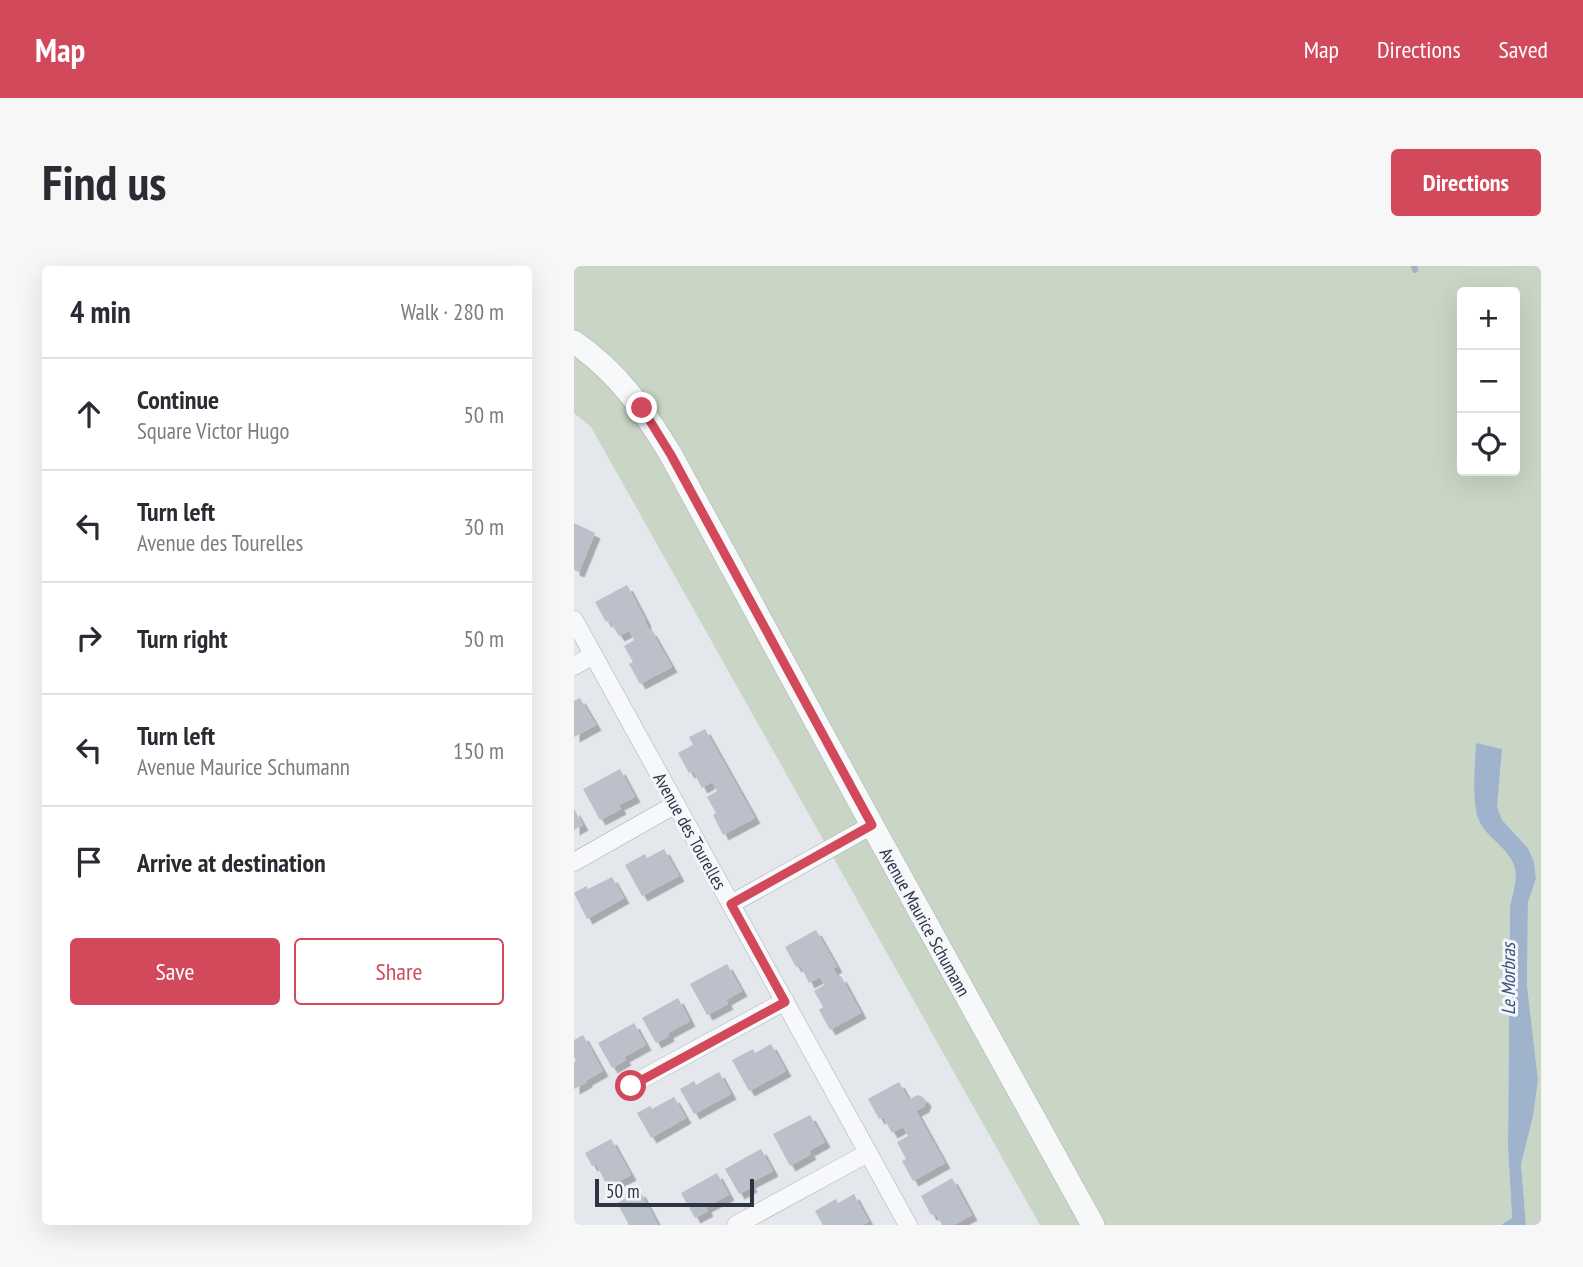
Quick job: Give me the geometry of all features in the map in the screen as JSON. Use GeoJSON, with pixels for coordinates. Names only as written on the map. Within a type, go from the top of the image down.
{"type":"FeatureCollection","features":[{"type":"Feature","properties":{"kind":"street","name":"Avenue Maurice Schumann"},"geometry":{"type":"LineString","coordinates":[[574,342],[614,375],[642,408],[671,455],[1093,1225]]}},
{"type":"Feature","properties":{"kind":"street","name":"Avenue des Tourelles"},"geometry":{"type":"LineString","coordinates":[[574,620],[908,1225]]}},
{"type":"Feature","properties":{"kind":"street"},"geometry":{"type":"LineString","coordinates":[[574,666],[593,655]]}},
{"type":"Feature","properties":{"kind":"street"},"geometry":{"type":"LineString","coordinates":[[574,862],[676,804]]}},
{"type":"Feature","properties":{"kind":"street"},"geometry":{"type":"LineString","coordinates":[[731,904],[872,825]]}},
{"type":"Feature","properties":{"kind":"street"},"geometry":{"type":"LineString","coordinates":[[631,1086],[785,1002]]}},
{"type":"Feature","properties":{"kind":"street"},"geometry":{"type":"LineString","coordinates":[[736,1225],[868,1153]]}},
{"type":"Feature","properties":{"kind":"green space"},"geometry":{"type":"Polygon","coordinates":[[[574,266],[1541,266],[1541,1225],[1526,1225],[1521,1164],[1538,1081],[1527,985],[1528,902],[1536,879],[1534,862],[1528,848],[1499,814],[1497,794],[1501,767],[1476,743],[1475,797],[1488,834],[1514,862],[1516,882],[1510,906],[1508,1147],[1512,1219],[1501,1225],[1040,1225],[591,427],[574,413],[574,266]]]}},
{"type":"Feature","properties":{"kind":"water"},"geometry":{"type":"Polygon","coordinates":[[[1476,743],[1502,749],[1497,807],[1502,820],[1528,848],[1534,862],[1536,879],[1528,902],[1527,985],[1538,1080],[1533,1116],[1521,1164],[1526,1225],[1501,1225],[1512,1218],[1508,1147],[1510,906],[1516,876],[1508,854],[1485,830],[1477,815],[1474,789],[1476,743]]]}},
{"type":"Feature","properties":{"kind":"building"},"geometry":{"type":"Polygon","coordinates":[[[574,523],[595,533],[579,572],[574,570],[574,523]]]}},
{"type":"Feature","properties":{"kind":"building"},"geometry":{"type":"Polygon","coordinates":[[[627,585],[672,667],[640,684],[629,664],[633,662],[624,646],[634,640],[629,631],[619,636],[609,620],[606,622],[595,602],[627,585]]]}},
{"type":"Feature","properties":{"kind":"building"},"geometry":{"type":"Polygon","coordinates":[[[580,698],[596,725],[574,737],[574,701],[580,698]]]}},
{"type":"Feature","properties":{"kind":"building"},"geometry":{"type":"Polygon","coordinates":[[[705,729],[755,818],[723,835],[707,797],[717,791],[712,782],[702,788],[693,771],[689,773],[678,753],[693,745],[689,737],[705,729]]]}},
{"type":"Feature","properties":{"kind":"building"},"geometry":{"type":"Polygon","coordinates":[[[620,769],[635,797],[619,805],[621,809],[600,820],[583,789],[620,769]]]}},
{"type":"Feature","properties":{"kind":"building"},"geometry":{"type":"Polygon","coordinates":[[[574,809],[583,825],[574,830],[574,809]]]}},
{"type":"Feature","properties":{"kind":"building"},"geometry":{"type":"Polygon","coordinates":[[[664,849],[679,876],[642,896],[625,865],[645,854],[647,858],[664,849]]]}},
{"type":"Feature","properties":{"kind":"building"},"geometry":{"type":"Polygon","coordinates":[[[612,877],[624,898],[587,919],[574,893],[612,877]]]}},
{"type":"Feature","properties":{"kind":"building"},"geometry":{"type":"Polygon","coordinates":[[[816,930],[837,967],[833,969],[839,978],[841,976],[861,1013],[830,1030],[819,1010],[823,1007],[814,991],[824,985],[820,977],[809,983],[800,965],[796,967],[785,947],[816,930]]]}},
{"type":"Feature","properties":{"kind":"building"},"geometry":{"type":"Polygon","coordinates":[[[727,964],[742,991],[726,1000],[728,1004],[707,1015],[690,984],[727,964]]]}},
{"type":"Feature","properties":{"kind":"building"},"geometry":{"type":"Polygon","coordinates":[[[678,998],[690,1021],[656,1043],[642,1018],[678,998]]]}},
{"type":"Feature","properties":{"kind":"building"},"geometry":{"type":"Polygon","coordinates":[[[634,1023],[646,1045],[624,1057],[626,1060],[612,1068],[598,1043],[634,1023]]]}},
{"type":"Feature","properties":{"kind":"building"},"geometry":{"type":"Polygon","coordinates":[[[583,1035],[603,1071],[574,1089],[574,1040],[583,1035]]]}},
{"type":"Feature","properties":{"kind":"building"},"geometry":{"type":"Polygon","coordinates":[[[771,1044],[786,1071],[749,1091],[732,1060],[753,1049],[755,1053],[771,1044]]]}},
{"type":"Feature","properties":{"kind":"building"},"geometry":{"type":"Polygon","coordinates":[[[719,1072],[731,1094],[694,1114],[680,1089],[694,1081],[696,1085],[719,1072]]]}},
{"type":"Feature","properties":{"kind":"building"},"geometry":{"type":"Polygon","coordinates":[[[899,1082],[909,1100],[917,1095],[926,1101],[924,1107],[916,1111],[945,1163],[913,1181],[902,1161],[906,1159],[897,1142],[908,1136],[903,1127],[892,1133],[883,1117],[879,1119],[868,1099],[899,1082]]]}},
{"type":"Feature","properties":{"kind":"building"},"geometry":{"type":"Polygon","coordinates":[[[674,1097],[686,1118],[651,1138],[637,1113],[650,1106],[652,1109],[674,1097]]]}},
{"type":"Feature","properties":{"kind":"building"},"geometry":{"type":"Polygon","coordinates":[[[810,1115],[825,1142],[790,1166],[773,1134],[810,1115]]]}},
{"type":"Feature","properties":{"kind":"building"},"geometry":{"type":"Polygon","coordinates":[[[611,1139],[631,1175],[608,1187],[596,1164],[592,1166],[585,1153],[611,1139]]]}},
{"type":"Feature","properties":{"kind":"building"},"geometry":{"type":"Polygon","coordinates":[[[761,1149],[773,1171],[750,1183],[752,1187],[739,1194],[725,1169],[761,1149]]]}},
{"type":"Feature","properties":{"kind":"building"},"geometry":{"type":"Polygon","coordinates":[[[717,1173],[729,1195],[706,1207],[708,1211],[695,1218],[681,1193],[717,1173]]]}},
{"type":"Feature","properties":{"kind":"building"},"geometry":{"type":"Polygon","coordinates":[[[952,1178],[972,1215],[954,1225],[942,1225],[936,1214],[931,1215],[921,1196],[952,1178]]]}},
{"type":"Feature","properties":{"kind":"building"},"geometry":{"type":"Polygon","coordinates":[[[640,1191],[658,1225],[629,1225],[617,1203],[640,1191]]]}},
{"type":"Feature","properties":{"kind":"building"},"geometry":{"type":"Polygon","coordinates":[[[854,1194],[869,1222],[863,1225],[823,1225],[815,1211],[836,1199],[838,1203],[854,1194]]]}},
{"type":"Feature","properties":{"kind":"waterway","name":"Le Morbras"},"geometry":{"type":"LineString","coordinates":[[1414,266],[1415,270]]}},
{"type":"Feature","properties":{"kind":"route"},"geometry":{"type":"LineString","coordinates":[[631,1086],[785,1002],[731,904],[872,825],[671,455],[642,408]]}}]}
